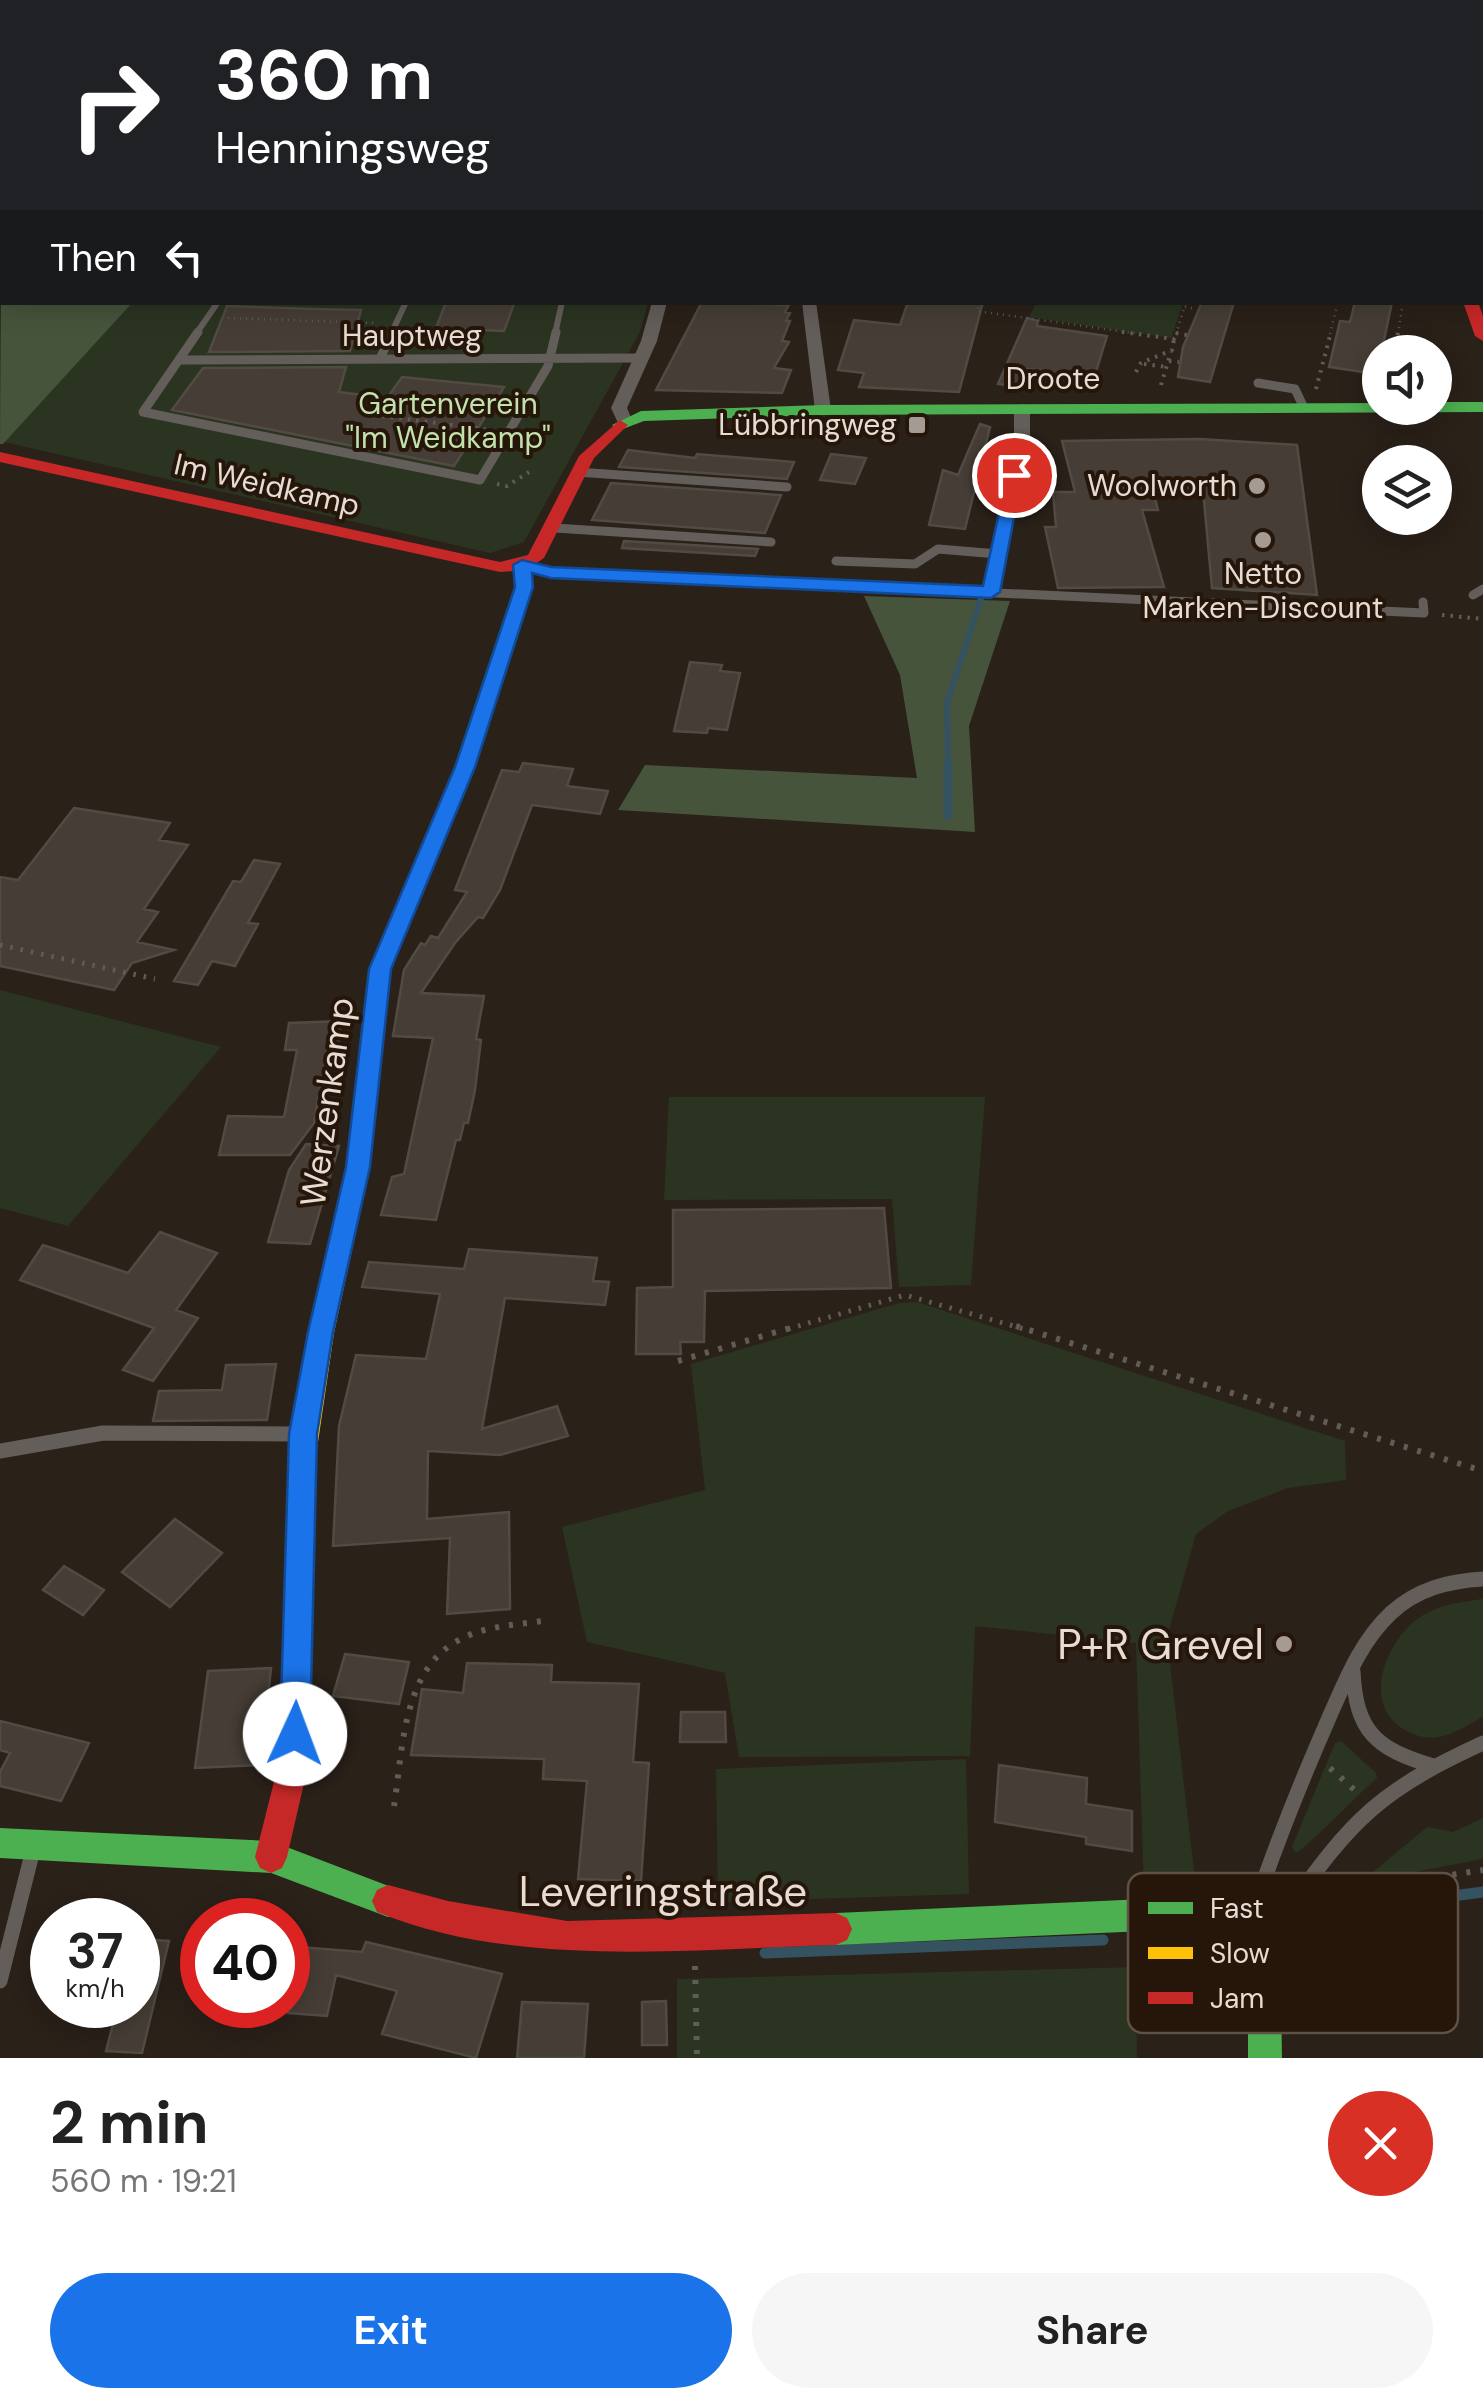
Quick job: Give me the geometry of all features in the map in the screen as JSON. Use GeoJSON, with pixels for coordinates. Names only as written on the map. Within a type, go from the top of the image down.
{"type":"FeatureCollection","features":[{"type":"Feature","properties":{"kind":"street"},"geometry":{"type":"LineString","coordinates":[[522,565],[540,554],[578,472],[604,434],[624,420],[619,408],[642,358],[659,305]]}},
{"type":"Feature","properties":{"kind":"street"},"geometry":{"type":"LineString","coordinates":[[809,305],[824,410]]}},
{"type":"Feature","properties":{"kind":"street"},"geometry":{"type":"LineString","coordinates":[[1471,305],[1483,336]]}},
{"type":"Feature","properties":{"kind":"street","name":"Droote"},"geometry":{"type":"LineString","coordinates":[[624,420],[660,414],[1309,402],[1483,407]]}},
{"type":"Feature","properties":{"kind":"street"},"geometry":{"type":"LineString","coordinates":[[991,592],[1022,436],[1022,409]]}},
{"type":"Feature","properties":{"kind":"street","name":"Im Weidkamp"},"geometry":{"type":"LineString","coordinates":[[0,457],[477,563],[522,565]]}},
{"type":"Feature","properties":{"kind":"street","name":"Werzenkamp"},"geometry":{"type":"LineString","coordinates":[[271,1857],[293,1766],[303,1434],[320,1332],[358,1167],[380,969],[471,750],[524,587],[522,565]]}},
{"type":"Feature","properties":{"kind":"street","name":"Leveringstraße"},"geometry":{"type":"LineString","coordinates":[[0,1844],[271,1857],[359,1893],[510,1930],[567,1936],[695,1936],[1128,1916]]}},
{"type":"Feature","properties":{"kind":"street"},"geometry":{"type":"LineString","coordinates":[[1264,2033],[1265,2058]]}},
{"type":"Feature","properties":{"kind":"lane"},"geometry":{"type":"LineString","coordinates":[[216,305],[144,412],[480,480],[550,358],[561,305]]}},
{"type":"Feature","properties":{"kind":"lane"},"geometry":{"type":"LineString","coordinates":[[380,359],[404,305]]}},
{"type":"Feature","properties":{"kind":"lane","name":"Hauptweg"},"geometry":{"type":"LineString","coordinates":[[182,360],[642,358]]}},
{"type":"Feature","properties":{"kind":"lane"},"geometry":{"type":"LineString","coordinates":[[1258,384],[1295,388],[1309,402]]}},
{"type":"Feature","properties":{"kind":"lane"},"geometry":{"type":"LineString","coordinates":[[578,472],[786,487]]}},
{"type":"Feature","properties":{"kind":"lane"},"geometry":{"type":"LineString","coordinates":[[551,528],[772,542]]}},
{"type":"Feature","properties":{"kind":"lane"},"geometry":{"type":"LineString","coordinates":[[836,561],[915,564],[938,549],[998,554]]}},
{"type":"Feature","properties":{"kind":"lane"},"geometry":{"type":"LineString","coordinates":[[522,565],[551,572],[1352,609],[1423,608]]}},
{"type":"Feature","properties":{"kind":"lane"},"geometry":{"type":"LineString","coordinates":[[1350,596],[1352,609]]}},
{"type":"Feature","properties":{"kind":"lane"},"geometry":{"type":"LineString","coordinates":[[0,1451],[103,1433],[303,1434]]}},
{"type":"Feature","properties":{"kind":"lane"},"geometry":{"type":"LineString","coordinates":[[1271,1873],[1282,1822],[1353,1666],[1381,1624],[1407,1599],[1446,1583],[1483,1579]]}},
{"type":"Feature","properties":{"kind":"lane"},"geometry":{"type":"LineString","coordinates":[[1353,1666],[1353,1700],[1379,1748],[1433,1766]]}},
{"type":"Feature","properties":{"kind":"lane"},"geometry":{"type":"LineString","coordinates":[[1317,1873],[1348,1833],[1373,1809],[1433,1766],[1483,1742]]}},
{"type":"Feature","properties":{"kind":"lane"},"geometry":{"type":"LineString","coordinates":[[0,1981],[34,1844]]}},
{"type":"Feature","properties":{"kind":"path"},"geometry":{"type":"LineString","coordinates":[[980,305],[977,312],[1052,325],[1188,335]]}},
{"type":"Feature","properties":{"kind":"path"},"geometry":{"type":"LineString","coordinates":[[1157,397],[1186,305],[1196,309]]}},
{"type":"Feature","properties":{"kind":"path"},"geometry":{"type":"LineString","coordinates":[[1309,402],[1337,305]]}},
{"type":"Feature","properties":{"kind":"path"},"geometry":{"type":"LineString","coordinates":[[1398,335],[1403,305]]}},
{"type":"Feature","properties":{"kind":"path"},"geometry":{"type":"LineString","coordinates":[[210,317],[395,324]]}},
{"type":"Feature","properties":{"kind":"path"},"geometry":{"type":"LineString","coordinates":[[1106,336],[1108,330]]}},
{"type":"Feature","properties":{"kind":"path"},"geometry":{"type":"LineString","coordinates":[[1136,372],[1141,363],[1172,350]]}},
{"type":"Feature","properties":{"kind":"path"},"geometry":{"type":"LineString","coordinates":[[1141,363],[1179,362]]}},
{"type":"Feature","properties":{"kind":"path"},"geometry":{"type":"LineString","coordinates":[[374,415],[509,432]]}},
{"type":"Feature","properties":{"kind":"path"},"geometry":{"type":"LineString","coordinates":[[480,480],[507,486],[530,472]]}},
{"type":"Feature","properties":{"kind":"path"},"geometry":{"type":"LineString","coordinates":[[1423,608],[1483,620]]}},
{"type":"Feature","properties":{"kind":"path"},"geometry":{"type":"LineString","coordinates":[[0,946],[155,978]]}},
{"type":"Feature","properties":{"kind":"path"},"geometry":{"type":"LineString","coordinates":[[678,1361],[905,1295],[1483,1471]]}},
{"type":"Feature","properties":{"kind":"path"},"geometry":{"type":"LineString","coordinates":[[394,1806],[416,1692],[426,1670],[457,1641],[549,1620]]}},
{"type":"Feature","properties":{"kind":"path"},"geometry":{"type":"LineString","coordinates":[[1326,1764],[1359,1794]]}},
{"type":"Feature","properties":{"kind":"path"},"geometry":{"type":"LineString","coordinates":[[1458,1874],[1483,1870]]}},
{"type":"Feature","properties":{"kind":"path"},"geometry":{"type":"LineString","coordinates":[[695,1936],[697,2058]]}},
{"type":"Feature","properties":{"kind":"green space","name":"Gartenverein \"Im Weidkamp\""},"geometry":{"type":"Polygon","coordinates":[[[1,305],[647,305],[640,332],[524,542],[490,553],[4,442],[0,445],[1,305]]]}},
{"type":"Feature","properties":{"kind":"green space"},"geometry":{"type":"Polygon","coordinates":[[[1,305],[130,305],[3,444],[1,305]]]}},
{"type":"Feature","properties":{"kind":"green space"},"geometry":{"type":"Polygon","coordinates":[[[1035,305],[1182,305],[1171,338],[1029,317],[1035,305]]]}},
{"type":"Feature","properties":{"kind":"green space"},"geometry":{"type":"Polygon","coordinates":[[[864,596],[1010,601],[969,726],[975,832],[618,810],[645,765],[917,778],[900,675],[864,596]]]}},
{"type":"Feature","properties":{"kind":"green space"},"geometry":{"type":"Polygon","coordinates":[[[0,990],[221,1047],[68,1226],[0,1208],[0,990]]]}},
{"type":"Feature","properties":{"kind":"green space"},"geometry":{"type":"Polygon","coordinates":[[[669,1097],[985,1097],[971,1285],[899,1287],[892,1199],[664,1200],[669,1097]]]}},
{"type":"Feature","properties":{"kind":"green space"},"geometry":{"type":"Polygon","coordinates":[[[917,1302],[1345,1441],[1346,1480],[1288,1488],[1228,1511],[1196,1534],[1167,1637],[1194,1873],[1143,1873],[1136,1643],[975,1626],[970,1756],[739,1757],[725,1673],[587,1642],[562,1527],[705,1490],[691,1364],[899,1303],[917,1302]]]}},
{"type":"Feature","properties":{"kind":"green space"},"geometry":{"type":"Polygon","coordinates":[[[1483,1599],[1483,1717],[1434,1738],[1405,1730],[1392,1720],[1381,1693],[1392,1649],[1411,1624],[1427,1613],[1483,1599]]]}},
{"type":"Feature","properties":{"kind":"green space"},"geometry":{"type":"Polygon","coordinates":[[[1341,1741],[1377,1778],[1296,1853],[1292,1847],[1335,1743],[1341,1741]]]}},
{"type":"Feature","properties":{"kind":"green space"},"geometry":{"type":"Polygon","coordinates":[[[966,1759],[969,1894],[718,1902],[716,1769],[966,1759]]]}},
{"type":"Feature","properties":{"kind":"green space"},"geometry":{"type":"Polygon","coordinates":[[[1483,1818],[1483,1859],[1409,1873],[1372,1873],[1427,1827],[1453,1832],[1483,1818]]]}},
{"type":"Feature","properties":{"kind":"green space"},"geometry":{"type":"Polygon","coordinates":[[[1128,1967],[1128,2033],[1137,2033],[1137,2058],[677,2058],[677,1979],[1128,1967]]]}},
{"type":"Feature","properties":{"kind":"building","name":"Gartenverein \"Im Weidkamp\""},"geometry":{"type":"Polygon","coordinates":[[[445,305],[514,305],[504,331],[436,328],[445,305]]]}},
{"type":"Feature","properties":{"kind":"building"},"geometry":{"type":"Polygon","coordinates":[[[700,305],[789,305],[785,312],[790,313],[786,321],[790,321],[782,341],[789,342],[774,368],[791,370],[782,393],[656,390],[700,305]]]}},
{"type":"Feature","properties":{"kind":"building"},"geometry":{"type":"Polygon","coordinates":[[[907,305],[982,305],[959,392],[859,387],[864,373],[838,370],[854,320],[900,325],[907,305]]]}},
{"type":"Feature","properties":{"kind":"building"},"geometry":{"type":"Polygon","coordinates":[[[1201,305],[1233,305],[1210,382],[1178,377],[1183,347],[1201,305]]]}},
{"type":"Feature","properties":{"kind":"building"},"geometry":{"type":"Polygon","coordinates":[[[1354,305],[1391,305],[1385,335],[1362,335],[1362,372],[1329,367],[1340,321],[1350,322],[1354,305]]]}},
{"type":"Feature","properties":{"kind":"building"},"geometry":{"type":"Polygon","coordinates":[[[227,306],[361,310],[350,351],[209,352],[227,306]]]}},
{"type":"Feature","properties":{"kind":"building"},"geometry":{"type":"Polygon","coordinates":[[[1027,318],[1038,321],[1037,326],[1107,336],[1094,378],[1027,369],[1023,387],[998,384],[1027,318]]]}},
{"type":"Feature","properties":{"kind":"building"},"geometry":{"type":"Polygon","coordinates":[[[346,367],[339,392],[387,398],[402,377],[504,387],[454,466],[172,410],[203,368],[346,367]]]}},
{"type":"Feature","properties":{"kind":"building"},"geometry":{"type":"Polygon","coordinates":[[[980,424],[990,427],[965,529],[929,525],[943,470],[958,475],[980,424]]]}},
{"type":"Feature","properties":{"kind":"building"},"geometry":{"type":"Polygon","coordinates":[[[1200,439],[1297,445],[1317,595],[1212,588],[1203,490],[1153,491],[1158,510],[1142,510],[1164,587],[1058,588],[1045,527],[1056,527],[1053,492],[1075,492],[1062,441],[1200,439]]]}},
{"type":"Feature","properties":{"kind":"building"},"geometry":{"type":"Polygon","coordinates":[[[628,450],[695,458],[697,454],[794,462],[787,479],[619,467],[628,450]]]}},
{"type":"Feature","properties":{"kind":"building"},"geometry":{"type":"Polygon","coordinates":[[[831,454],[866,458],[855,484],[820,480],[831,454]]]}},
{"type":"Feature","properties":{"kind":"building"},"geometry":{"type":"Polygon","coordinates":[[[611,483],[781,495],[765,533],[592,520],[611,483]]]}},
{"type":"Feature","properties":{"kind":"building"},"geometry":{"type":"Polygon","coordinates":[[[624,541],[758,549],[755,556],[622,548],[624,541]]]}},
{"type":"Feature","properties":{"kind":"building"},"geometry":{"type":"Polygon","coordinates":[[[690,662],[722,665],[720,671],[740,673],[727,730],[674,731],[690,662]]]}},
{"type":"Feature","properties":{"kind":"building"},"geometry":{"type":"Polygon","coordinates":[[[523,763],[573,769],[567,786],[608,791],[600,814],[532,805],[500,890],[483,918],[478,917],[455,943],[421,993],[484,996],[476,1039],[481,1040],[475,1090],[468,1123],[464,1123],[460,1140],[456,1140],[436,1220],[381,1215],[392,1177],[404,1174],[433,1038],[393,1036],[404,970],[421,943],[425,945],[431,936],[438,938],[467,892],[455,890],[502,770],[519,772],[523,763]]]}},
{"type":"Feature","properties":{"kind":"building"},"geometry":{"type":"Polygon","coordinates":[[[74,808],[170,823],[159,840],[188,845],[144,909],[158,912],[137,942],[174,950],[132,963],[114,990],[0,966],[0,877],[18,880],[74,808]]]}},
{"type":"Feature","properties":{"kind":"building"},"geometry":{"type":"Polygon","coordinates":[[[254,860],[280,864],[248,923],[258,924],[235,966],[212,961],[198,985],[174,981],[233,881],[241,882],[254,860]]]}},
{"type":"Feature","properties":{"kind":"building"},"geometry":{"type":"Polygon","coordinates":[[[341,1021],[338,1049],[327,1049],[314,1123],[290,1155],[219,1155],[228,1116],[284,1117],[297,1050],[285,1050],[289,1023],[341,1021]]]}},
{"type":"Feature","properties":{"kind":"building"},"geometry":{"type":"Polygon","coordinates":[[[306,1144],[339,1146],[310,1244],[268,1242],[289,1170],[306,1144]]]}},
{"type":"Feature","properties":{"kind":"building"},"geometry":{"type":"Polygon","coordinates":[[[884,1208],[891,1288],[705,1291],[704,1342],[680,1342],[681,1354],[636,1354],[637,1288],[673,1287],[673,1210],[884,1208]]]}},
{"type":"Feature","properties":{"kind":"building"},"geometry":{"type":"Polygon","coordinates":[[[160,1232],[217,1253],[176,1310],[198,1318],[153,1381],[123,1370],[154,1328],[20,1280],[43,1245],[128,1273],[160,1232]]]}},
{"type":"Feature","properties":{"kind":"building"},"geometry":{"type":"Polygon","coordinates":[[[469,1249],[597,1258],[593,1281],[609,1282],[605,1305],[505,1298],[482,1429],[557,1406],[568,1436],[500,1455],[428,1451],[427,1519],[509,1512],[510,1609],[447,1614],[450,1538],[333,1546],[339,1426],[356,1355],[426,1359],[440,1294],[362,1287],[369,1262],[464,1269],[469,1249]]]}},
{"type":"Feature","properties":{"kind":"building"},"geometry":{"type":"Polygon","coordinates":[[[276,1364],[267,1420],[153,1421],[159,1391],[222,1390],[226,1365],[276,1364]]]}},
{"type":"Feature","properties":{"kind":"building"},"geometry":{"type":"Polygon","coordinates":[[[175,1519],[222,1553],[170,1607],[122,1572],[175,1519]]]}},
{"type":"Feature","properties":{"kind":"building"},"geometry":{"type":"Polygon","coordinates":[[[64,1566],[104,1590],[83,1615],[43,1590],[64,1566]]]}},
{"type":"Feature","properties":{"kind":"building"},"geometry":{"type":"Polygon","coordinates":[[[345,1654],[409,1662],[399,1704],[333,1696],[345,1654]]]}},
{"type":"Feature","properties":{"kind":"building"},"geometry":{"type":"Polygon","coordinates":[[[467,1663],[552,1665],[551,1682],[639,1684],[633,1762],[649,1763],[641,1881],[578,1879],[587,1781],[543,1779],[544,1759],[411,1755],[422,1689],[463,1693],[467,1663]]]}},
{"type":"Feature","properties":{"kind":"building"},"geometry":{"type":"Polygon","coordinates":[[[271,1668],[261,1765],[195,1768],[208,1671],[271,1668]]]}},
{"type":"Feature","properties":{"kind":"building"},"geometry":{"type":"Polygon","coordinates":[[[681,1712],[725,1712],[726,1742],[680,1742],[681,1712]]]}},
{"type":"Feature","properties":{"kind":"building"},"geometry":{"type":"Polygon","coordinates":[[[0,1721],[89,1743],[61,1801],[0,1786],[0,1772],[10,1753],[0,1750],[0,1721]]]}},
{"type":"Feature","properties":{"kind":"building"},"geometry":{"type":"Polygon","coordinates":[[[999,1765],[1087,1778],[1086,1804],[1132,1811],[1132,1851],[1086,1844],[1086,1837],[995,1822],[999,1765]]]}},
{"type":"Feature","properties":{"kind":"building"},"geometry":{"type":"Polygon","coordinates":[[[160,1940],[169,1941],[160,1978],[160,1940]]]}},
{"type":"Feature","properties":{"kind":"building"},"geometry":{"type":"Polygon","coordinates":[[[366,1942],[502,1974],[476,2058],[382,2034],[397,1991],[336,1975],[327,2016],[310,2015],[310,1948],[362,1952],[366,1942]]]}},
{"type":"Feature","properties":{"kind":"building"},"geometry":{"type":"Polygon","coordinates":[[[666,2001],[667,2045],[642,2045],[642,2002],[666,2001]]]}},
{"type":"Feature","properties":{"kind":"building"},"geometry":{"type":"Polygon","coordinates":[[[522,2002],[588,2004],[584,2058],[517,2058],[522,2002]]]}},
{"type":"Feature","properties":{"kind":"building"},"geometry":{"type":"Polygon","coordinates":[[[112,2028],[148,2028],[142,2053],[106,2051],[112,2028]]]}},
{"type":"Feature","properties":{"kind":"waterway"},"geometry":{"type":"LineString","coordinates":[[948,767],[947,703],[981,598]]}},
{"type":"Feature","properties":{"kind":"waterway"},"geometry":{"type":"LineString","coordinates":[[948,767],[948,816]]}},
{"type":"Feature","properties":{"kind":"waterway"},"geometry":{"type":"LineString","coordinates":[[1458,1895],[1483,1892]]}},
{"type":"Feature","properties":{"kind":"waterway"},"geometry":{"type":"LineString","coordinates":[[765,1953],[1103,1940]]}},
{"type":"Feature","properties":{"kind":"traffic: fast"},"geometry":{"type":"LineString","coordinates":[[620,425],[641,416],[823,410],[1483,407]]}},
{"type":"Feature","properties":{"kind":"traffic: fast"},"geometry":{"type":"LineString","coordinates":[[0,1843],[271,1857],[388,1901]]}},
{"type":"Feature","properties":{"kind":"traffic: fast"},"geometry":{"type":"LineString","coordinates":[[836,1929],[1128,1916]]}},
{"type":"Feature","properties":{"kind":"traffic: fast"},"geometry":{"type":"LineString","coordinates":[[1265,2033],[1265,2058]]}},
{"type":"Feature","properties":{"kind":"traffic: slow"},"geometry":{"type":"LineString","coordinates":[[302,1475],[303,1434],[321,1333],[358,1167],[380,969],[465,767],[487,699]]}},
{"type":"Feature","properties":{"kind":"traffic: jam"},"geometry":{"type":"LineString","coordinates":[[1471,305],[1483,336]]}},
{"type":"Feature","properties":{"kind":"traffic: jam"},"geometry":{"type":"LineString","coordinates":[[0,457],[500,567],[522,565],[535,558],[587,456],[620,425]]}},
{"type":"Feature","properties":{"kind":"traffic: jam"},"geometry":{"type":"LineString","coordinates":[[487,699],[524,587],[522,565]]}},
{"type":"Feature","properties":{"kind":"traffic: jam"},"geometry":{"type":"LineString","coordinates":[[271,1857],[293,1766],[302,1475]]}},
{"type":"Feature","properties":{"kind":"traffic: jam"},"geometry":{"type":"LineString","coordinates":[[388,1901],[448,1917],[567,1937],[836,1929]]}},
{"type":"Feature","properties":{"kind":"place","name":"Lübbringweg"},"geometry":{"type":"Point","coordinates":[917,425]}},
{"type":"Feature","properties":{"kind":"place","name":"Woolworth"},"geometry":{"type":"Point","coordinates":[1257,486]}},
{"type":"Feature","properties":{"kind":"place","name":"Netto Marken-Discount"},"geometry":{"type":"Point","coordinates":[1263,540]}},
{"type":"Feature","properties":{"kind":"place","name":"P+R Grevel"},"geometry":{"type":"Point","coordinates":[1284,1644]}},
{"type":"Feature","properties":{"kind":"route"},"geometry":{"type":"LineString","coordinates":[[295,1734],[303,1434],[320,1332],[358,1167],[380,969],[465,767],[524,587],[522,565],[551,572],[991,592],[1014,475]]}}]}
